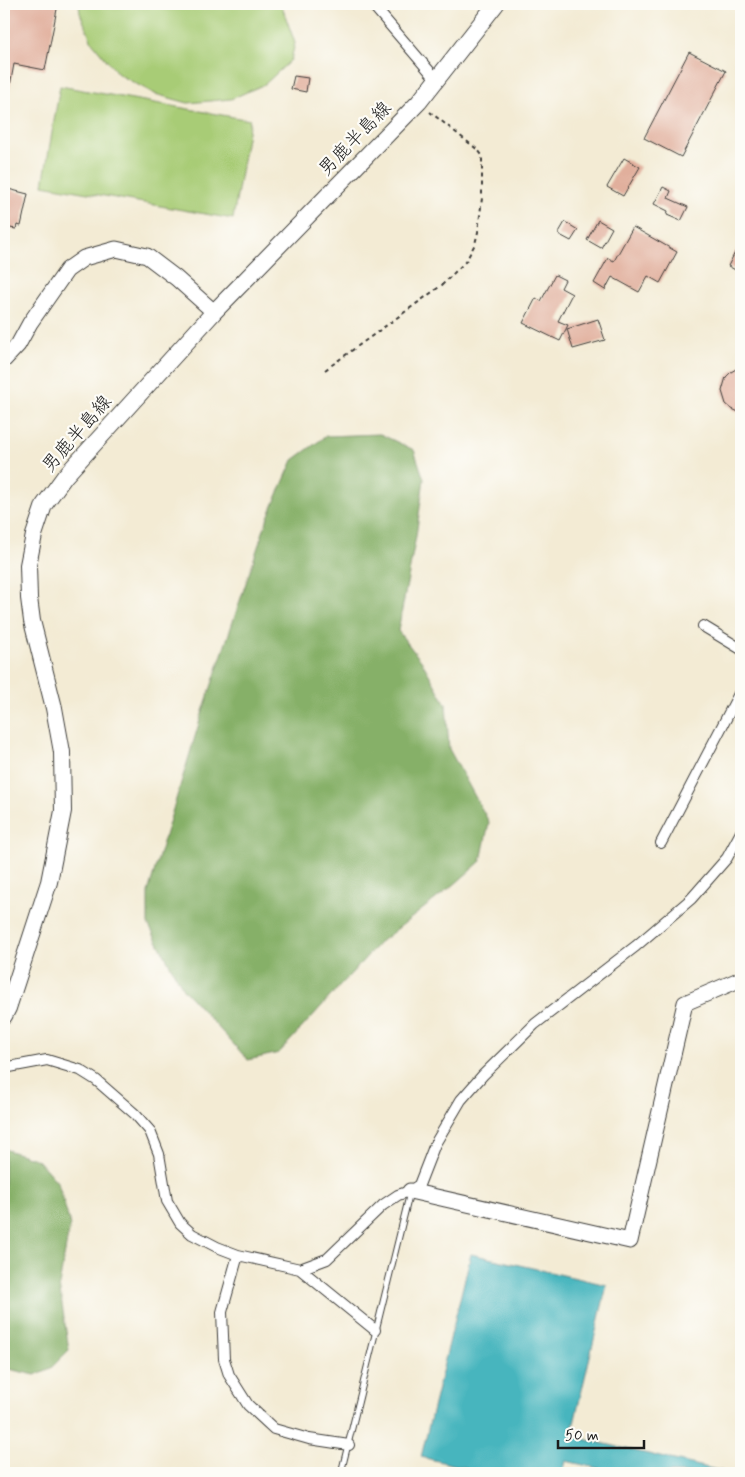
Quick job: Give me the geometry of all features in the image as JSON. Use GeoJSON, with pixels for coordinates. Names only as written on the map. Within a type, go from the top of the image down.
{"type":"FeatureCollection","features":[{"type":"Feature","properties":{"kind":"main road","name":"男鹿半島線"},"geometry":{"type":"LineString","coordinates":[[5,1008],[49,882],[63,811],[62,752],[54,708],[32,620],[29,598],[28,565],[34,535],[44,505],[65,476],[214,312],[419,102],[496,4]]}},
{"type":"Feature","properties":{"kind":"street"},"geometry":{"type":"LineString","coordinates":[[372,4],[437,80]]}},
{"type":"Feature","properties":{"kind":"street"},"geometry":{"type":"LineString","coordinates":[[4,360],[18,345],[30,323],[67,270],[84,258],[116,249],[148,256],[214,312]]}},
{"type":"Feature","properties":{"kind":"street"},"geometry":{"type":"LineString","coordinates":[[703,626],[741,649]]}},
{"type":"Feature","properties":{"kind":"street"},"geometry":{"type":"LineString","coordinates":[[661,842],[741,690]]}},
{"type":"Feature","properties":{"kind":"street"},"geometry":{"type":"LineString","coordinates":[[300,1269],[327,1259],[383,1205],[398,1195],[410,1191],[419,1184],[435,1144],[461,1100],[483,1075],[535,1024],[636,946],[691,899],[727,858],[741,832]]}},
{"type":"Feature","properties":{"kind":"street"},"geometry":{"type":"LineString","coordinates":[[410,1191],[630,1241],[685,1004],[741,979]]}},
{"type":"Feature","properties":{"kind":"street"},"geometry":{"type":"LineString","coordinates":[[4,1068],[48,1060],[80,1070],[96,1080],[135,1114],[150,1131],[159,1154],[167,1201],[180,1223],[192,1234],[238,1255],[300,1269],[375,1330]]}},
{"type":"Feature","properties":{"kind":"street"},"geometry":{"type":"LineString","coordinates":[[238,1255],[222,1312],[224,1359],[228,1375],[248,1405],[274,1430],[309,1439],[349,1445]]}},
{"type":"Feature","properties":{"kind":"lane"},"geometry":{"type":"LineString","coordinates":[[342,1473],[410,1191]]}},
{"type":"Feature","properties":{"kind":"path"},"geometry":{"type":"LineString","coordinates":[[326,370],[442,285],[466,261],[475,244],[482,198],[482,156],[478,150],[419,102]]}},
{"type":"Feature","properties":{"kind":"green space"},"geometry":{"type":"Polygon","coordinates":[[[79,4],[281,4],[295,43],[291,60],[265,84],[231,99],[188,103],[155,94],[118,74],[92,42],[80,13],[79,4]]]}},
{"type":"Feature","properties":{"kind":"green space"},"geometry":{"type":"Polygon","coordinates":[[[60,86],[250,120],[233,219],[43,185],[60,86]]]}},
{"type":"Feature","properties":{"kind":"green space"},"geometry":{"type":"Polygon","coordinates":[[[380,434],[414,450],[424,479],[416,536],[398,631],[422,662],[446,704],[449,749],[489,822],[481,861],[455,884],[379,943],[279,1053],[248,1060],[183,989],[148,924],[148,892],[200,720],[268,517],[293,460],[326,436],[380,434]]]}},
{"type":"Feature","properties":{"kind":"green space"},"geometry":{"type":"Polygon","coordinates":[[[4,1149],[38,1160],[58,1183],[70,1224],[59,1285],[69,1350],[51,1368],[35,1375],[4,1368],[4,1149]]]}},
{"type":"Feature","properties":{"kind":"water"},"geometry":{"type":"Polygon","coordinates":[[[471,1254],[607,1285],[571,1436],[730,1473],[619,1473],[566,1461],[563,1473],[489,1473],[421,1457],[471,1254]]]}},
{"type":"Feature","properties":{"kind":"building"},"geometry":{"type":"Polygon","coordinates":[[[4,4],[58,4],[45,70],[14,64],[8,97],[4,96],[4,4]]]}},
{"type":"Feature","properties":{"kind":"building"},"geometry":{"type":"Polygon","coordinates":[[[689,52],[726,71],[681,157],[644,138],[689,52]]]}},
{"type":"Feature","properties":{"kind":"building"},"geometry":{"type":"Polygon","coordinates":[[[294,76],[308,78],[306,92],[291,89],[294,76]]]}},
{"type":"Feature","properties":{"kind":"building"},"geometry":{"type":"Polygon","coordinates":[[[624,158],[640,167],[623,196],[607,187],[624,158]]]}},
{"type":"Feature","properties":{"kind":"building"},"geometry":{"type":"Polygon","coordinates":[[[663,187],[671,191],[668,198],[688,207],[681,221],[667,215],[668,211],[654,204],[663,187]]]}},
{"type":"Feature","properties":{"kind":"building"},"geometry":{"type":"Polygon","coordinates":[[[4,188],[28,194],[21,226],[17,225],[16,229],[4,227],[4,188]]]}},
{"type":"Feature","properties":{"kind":"building"},"geometry":{"type":"Polygon","coordinates":[[[598,220],[612,228],[601,248],[587,240],[598,220]]]}},
{"type":"Feature","properties":{"kind":"building"},"geometry":{"type":"Polygon","coordinates":[[[565,222],[578,230],[571,241],[558,234],[565,222]]]}},
{"type":"Feature","properties":{"kind":"building"},"geometry":{"type":"Polygon","coordinates":[[[633,227],[677,252],[660,283],[648,276],[639,292],[612,277],[605,290],[594,283],[608,258],[614,261],[633,227]]]}},
{"type":"Feature","properties":{"kind":"building"},"geometry":{"type":"Polygon","coordinates":[[[741,241],[741,273],[728,266],[741,241]]]}},
{"type":"Feature","properties":{"kind":"building"},"geometry":{"type":"Polygon","coordinates":[[[555,275],[565,280],[561,288],[572,294],[558,321],[568,325],[560,341],[523,323],[536,298],[541,301],[555,275]]]}},
{"type":"Feature","properties":{"kind":"building"},"geometry":{"type":"Polygon","coordinates":[[[598,319],[605,340],[573,349],[567,329],[598,319]]]}},
{"type":"Feature","properties":{"kind":"building"},"geometry":{"type":"Polygon","coordinates":[[[741,366],[741,413],[726,404],[722,391],[726,377],[741,366]]]}}]}
